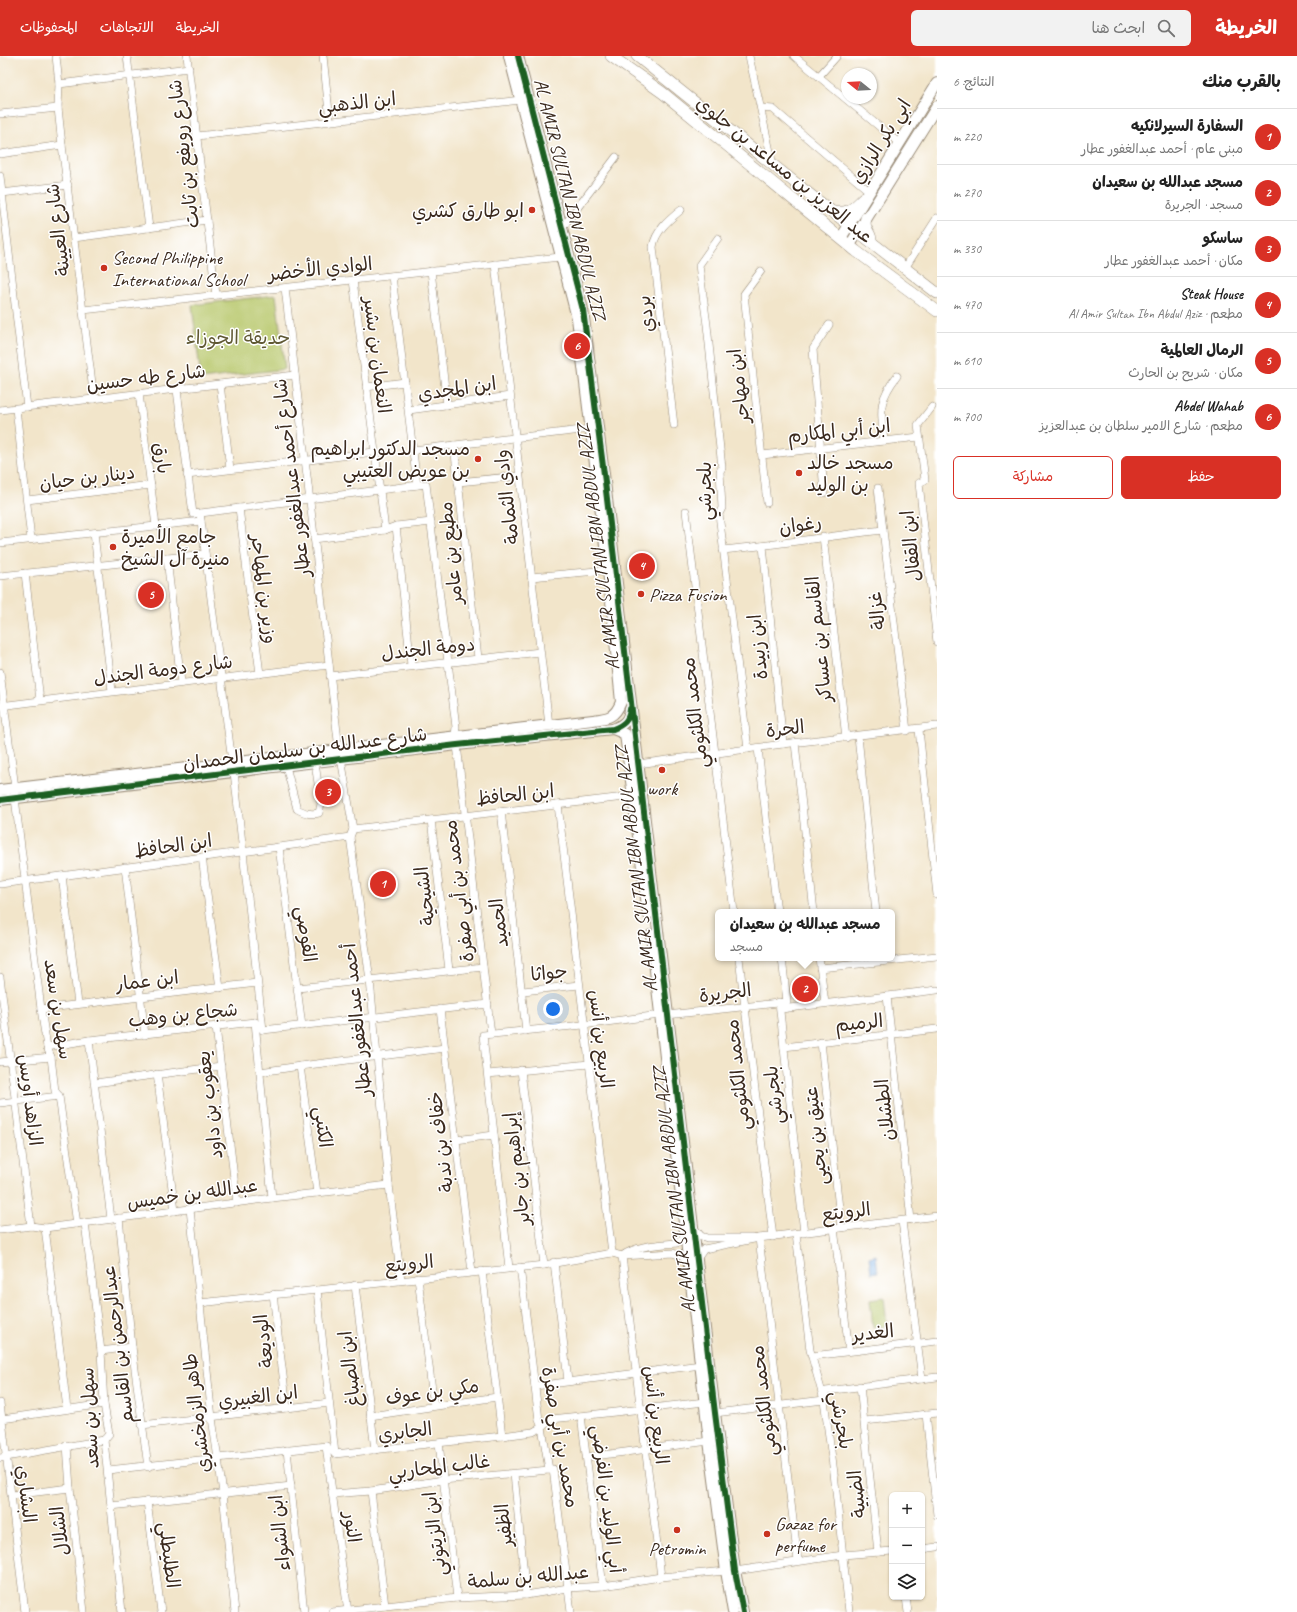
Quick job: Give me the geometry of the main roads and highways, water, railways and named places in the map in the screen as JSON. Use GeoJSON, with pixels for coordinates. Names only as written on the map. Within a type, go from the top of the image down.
{"type":"FeatureCollection","features":[{"type":"Feature","properties":{"kind":"main road","name":"عبد العزيز بن مساعد بن جلوي"},"geometry":{"type":"LineString","coordinates":[[611,56],[663,93],[841,238],[937,311]]}},
{"type":"Feature","properties":{"kind":"main road","name":"عبد العزيز بن مساعد بن جلوي"},"geometry":{"type":"LineString","coordinates":[[637,56],[937,293]]}},
{"type":"Feature","properties":{"kind":"main road"},"geometry":{"type":"LineString","coordinates":[[833,212],[843,213],[850,211],[868,193]]}},
{"type":"Feature","properties":{"kind":"main road"},"geometry":{"type":"LineString","coordinates":[[866,218],[865,228],[871,236],[871,241]]}},
{"type":"Feature","properties":{"kind":"water"},"geometry":{"type":"Polygon","coordinates":[[[876,1255],[878,1272],[871,1273],[869,1257],[876,1255]]]}},
{"type":"Feature","properties":{"kind":"place","name":"ابو طارق كشري"},"geometry":{"type":"Point","coordinates":[532,210]}},
{"type":"Feature","properties":{"kind":"place","name":"Second Philippine International School"},"geometry":{"type":"Point","coordinates":[104,268]}},
{"type":"Feature","properties":{"kind":"place","name":"Abdel Wahab"},"geometry":{"type":"Point","coordinates":[577,346]}},
{"type":"Feature","properties":{"kind":"place","name":"مسجد الدكتور ابراهيم بن عويض العتيبي"},"geometry":{"type":"Point","coordinates":[478,459]}},
{"type":"Feature","properties":{"kind":"place","name":"مسجد خالد بن الوليد"},"geometry":{"type":"Point","coordinates":[799,473]}},
{"type":"Feature","properties":{"kind":"place","name":"جامع الأميرة منيرة آل الشيخ"},"geometry":{"type":"Point","coordinates":[113,547]}},
{"type":"Feature","properties":{"kind":"place","name":"Steak House"},"geometry":{"type":"Point","coordinates":[642,566]}},
{"type":"Feature","properties":{"kind":"place","name":"Pizza Fusion"},"geometry":{"type":"Point","coordinates":[641,594]}},
{"type":"Feature","properties":{"kind":"place","name":"الرمال العالمية"},"geometry":{"type":"Point","coordinates":[151,595]}},
{"type":"Feature","properties":{"kind":"place","name":"work"},"geometry":{"type":"Point","coordinates":[662,770]}},
{"type":"Feature","properties":{"kind":"place","name":"ساسكو"},"geometry":{"type":"Point","coordinates":[328,792]}},
{"type":"Feature","properties":{"kind":"place","name":"السفارة السيرلانكيه"},"geometry":{"type":"Point","coordinates":[383,884]}},
{"type":"Feature","properties":{"kind":"place","name":"مسجد عبدالله بن سعيدان"},"geometry":{"type":"Point","coordinates":[805,989]}},
{"type":"Feature","properties":{"kind":"place","name":"Petromin"},"geometry":{"type":"Point","coordinates":[677,1530]}},
{"type":"Feature","properties":{"kind":"place","name":"Gazaz for perfume"},"geometry":{"type":"Point","coordinates":[767,1534]}},
{"type":"Feature","properties":{"kind":"park label","name":"حديقة الجوزاء"},"geometry":{"type":"Point","coordinates":[238,337]}}]}
